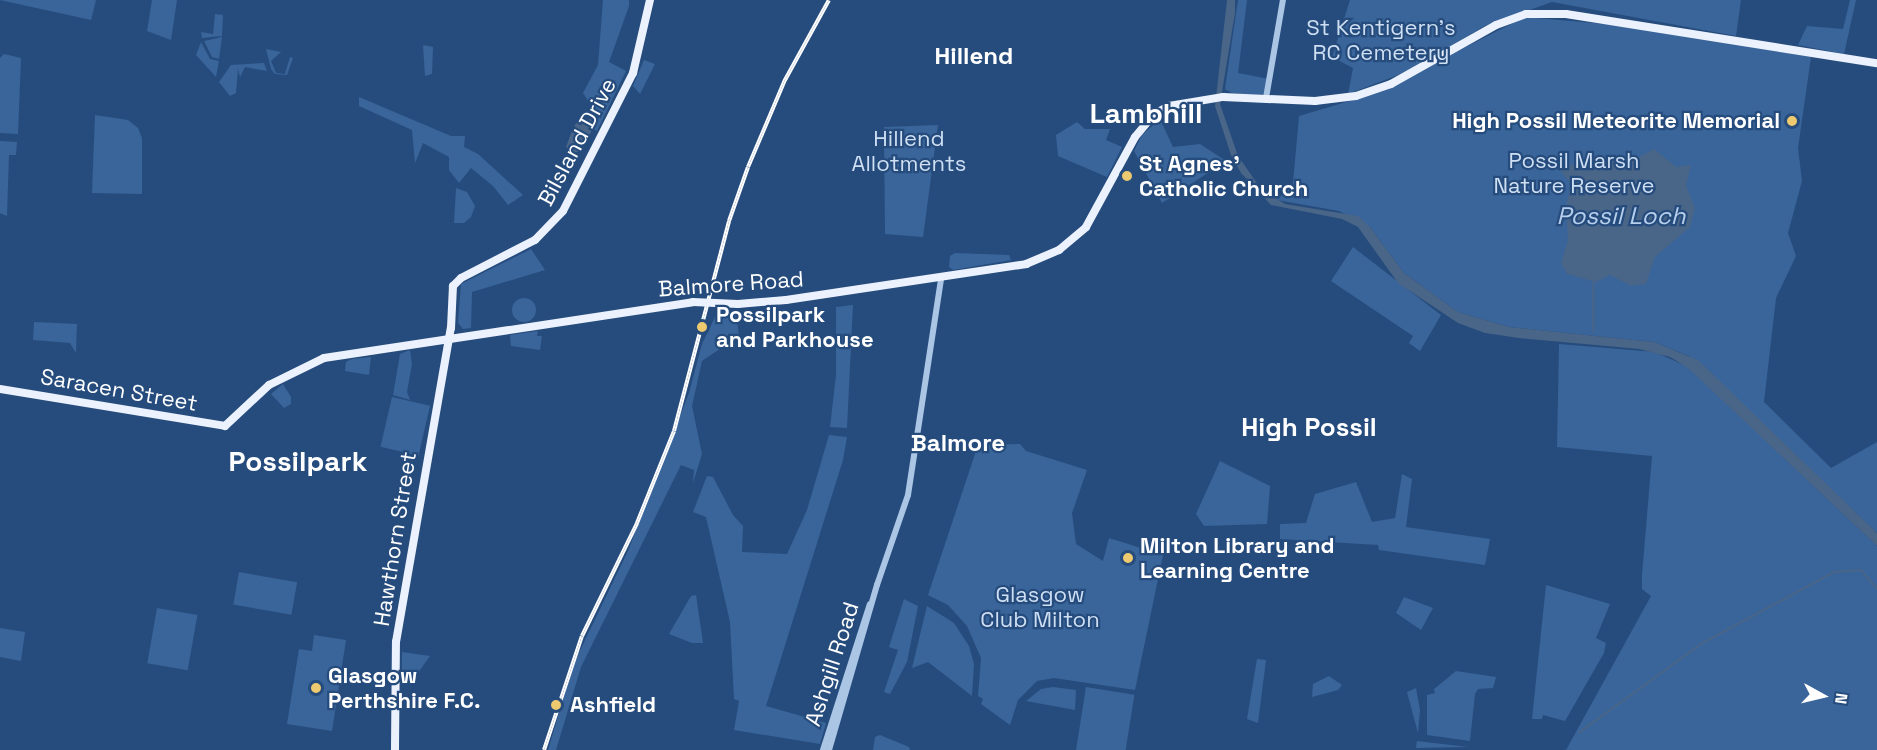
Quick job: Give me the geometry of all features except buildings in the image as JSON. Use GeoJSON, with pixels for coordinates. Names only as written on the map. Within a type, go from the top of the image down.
{"type":"FeatureCollection","features":[{"type":"Feature","properties":{"kind":"main road","name":"Bilsland Drive"},"geometry":{"type":"LineString","coordinates":[[456,282],[531,243],[563,211],[630,79],[642,44],[650,0]]}},
{"type":"Feature","properties":{"kind":"main road","name":"Balmore Road"},"geometry":{"type":"LineString","coordinates":[[232,424],[269,385],[306,364],[344,353],[693,302],[738,304],[941,279],[1026,264],[1059,250],[1086,226],[1135,137],[1154,114],[1169,106],[1219,98],[1328,101],[1377,90],[1496,25],[1538,12],[1628,23],[1877,63]]}},
{"type":"Feature","properties":{"kind":"main road","name":"Hawthorn Street"},"geometry":{"type":"LineString","coordinates":[[395,750],[396,642],[450,336],[456,282]]}},
{"type":"Feature","properties":{"kind":"main road","name":"Saracen Street"},"geometry":{"type":"LineString","coordinates":[[0,389],[225,426],[232,424]]}},
{"type":"Feature","properties":{"kind":"street"},"geometry":{"type":"LineString","coordinates":[[1266,98],[1283,0]]}},
{"type":"Feature","properties":{"kind":"street","name":"Ashgill Road"},"geometry":{"type":"LineString","coordinates":[[823,750],[909,495],[941,279]]}},
{"type":"Feature","properties":{"kind":"street","name":"Ashgill Road"},"geometry":{"type":"LineString","coordinates":[[829,750],[877,590]]}},
{"type":"Feature","properties":{"kind":"green space"},"geometry":{"type":"Polygon","coordinates":[[[0,0],[96,0],[91,20],[0,0]]]}},
{"type":"Feature","properties":{"kind":"green space"},"geometry":{"type":"Polygon","coordinates":[[[152,0],[177,0],[171,40],[147,31],[152,0]]]}},
{"type":"Feature","properties":{"kind":"green space"},"geometry":{"type":"Polygon","coordinates":[[[603,0],[629,0],[629,6],[609,62],[626,71],[597,131],[593,129],[599,117],[583,93],[598,65],[603,0]]]}},
{"type":"Feature","properties":{"kind":"green space"},"geometry":{"type":"Polygon","coordinates":[[[1238,0],[1247,0],[1238,73],[1269,79],[1266,96],[1232,93],[1225,89],[1238,0]]]}},
{"type":"Feature","properties":{"kind":"green space","name":"St Kentigern's RC Cemetery"},"geometry":{"type":"Polygon","coordinates":[[[1350,0],[1741,0],[1736,36],[1552,2],[1485,26],[1406,72],[1348,94],[1353,68],[1332,57],[1350,0]]]}},
{"type":"Feature","properties":{"kind":"green space"},"geometry":{"type":"Polygon","coordinates":[[[1850,0],[1856,0],[1844,54],[1798,45],[1807,26],[1843,29],[1850,0]]]}},
{"type":"Feature","properties":{"kind":"green space"},"geometry":{"type":"Polygon","coordinates":[[[215,14],[223,15],[222,36],[202,38],[201,32],[213,34],[215,14]]]}},
{"type":"Feature","properties":{"kind":"green space","name":"Possil Marsh Nature Reserve"},"geometry":{"type":"Polygon","coordinates":[[[1525,17],[1628,26],[1811,57],[1798,148],[1802,181],[1788,233],[1796,256],[1776,298],[1764,402],[1831,468],[1877,442],[1877,533],[1689,356],[1654,342],[1509,327],[1458,312],[1404,273],[1370,227],[1339,211],[1277,200],[1293,183],[1299,116],[1373,94],[1525,17]]]}},
{"type":"Feature","properties":{"kind":"green space"},"geometry":{"type":"Polygon","coordinates":[[[222,37],[219,59],[212,57],[204,41],[222,37]]]}},
{"type":"Feature","properties":{"kind":"green space"},"geometry":{"type":"Polygon","coordinates":[[[201,42],[210,59],[219,61],[216,77],[196,55],[201,42]]]}},
{"type":"Feature","properties":{"kind":"green space"},"geometry":{"type":"Polygon","coordinates":[[[423,45],[433,47],[432,74],[425,76],[423,45]]]}},
{"type":"Feature","properties":{"kind":"green space"},"geometry":{"type":"Polygon","coordinates":[[[266,49],[281,52],[271,61],[276,73],[285,74],[290,57],[293,58],[287,75],[275,74],[271,69],[266,49]]]}},
{"type":"Feature","properties":{"kind":"green space"},"geometry":{"type":"Polygon","coordinates":[[[4,54],[21,58],[18,134],[0,133],[0,58],[4,54]]]}},
{"type":"Feature","properties":{"kind":"green space"},"geometry":{"type":"Polygon","coordinates":[[[644,60],[655,64],[640,94],[633,86],[644,60]]]}},
{"type":"Feature","properties":{"kind":"green space"},"geometry":{"type":"Polygon","coordinates":[[[264,63],[267,71],[245,67],[240,77],[238,69],[236,93],[230,96],[219,82],[231,65],[264,63]]]}},
{"type":"Feature","properties":{"kind":"green space"},"geometry":{"type":"Polygon","coordinates":[[[359,97],[451,136],[465,136],[464,147],[478,154],[523,195],[508,205],[493,186],[471,168],[459,183],[449,170],[449,157],[423,143],[415,163],[412,130],[359,106],[359,97]]]}},
{"type":"Feature","properties":{"kind":"green space"},"geometry":{"type":"Polygon","coordinates":[[[95,115],[128,120],[138,128],[142,138],[142,194],[92,193],[95,115]]]}},
{"type":"Feature","properties":{"kind":"green space"},"geometry":{"type":"Polygon","coordinates":[[[1160,119],[1173,147],[1200,144],[1226,161],[1162,203],[1134,151],[1142,135],[1160,119]]]}},
{"type":"Feature","properties":{"kind":"green space"},"geometry":{"type":"Polygon","coordinates":[[[1077,122],[1085,129],[1110,129],[1106,140],[1122,147],[1107,177],[1058,156],[1056,135],[1077,122]]]}},
{"type":"Feature","properties":{"kind":"green space","name":"Hillend Allotments"},"geometry":{"type":"Polygon","coordinates":[[[938,125],[923,237],[885,234],[884,127],[938,125]]]}},
{"type":"Feature","properties":{"kind":"green space"},"geometry":{"type":"Polygon","coordinates":[[[0,141],[17,142],[16,155],[9,155],[7,216],[0,213],[0,141]]]}},
{"type":"Feature","properties":{"kind":"green space"},"geometry":{"type":"Polygon","coordinates":[[[456,188],[467,192],[475,206],[471,217],[464,223],[454,223],[456,188]]]}},
{"type":"Feature","properties":{"kind":"green space"},"geometry":{"type":"Polygon","coordinates":[[[1353,247],[1441,315],[1420,351],[1409,343],[1413,336],[1331,281],[1353,247]]]}},
{"type":"Feature","properties":{"kind":"green space"},"geometry":{"type":"Polygon","coordinates":[[[531,249],[545,270],[472,292],[471,328],[463,329],[458,323],[461,284],[531,249]]]}},
{"type":"Feature","properties":{"kind":"green space"},"geometry":{"type":"Polygon","coordinates":[[[955,253],[1009,255],[1011,260],[953,270],[949,267],[950,256],[955,253]]]}},
{"type":"Feature","properties":{"kind":"green space"},"geometry":{"type":"Polygon","coordinates":[[[524,298],[529,299],[535,305],[535,315],[529,321],[524,322],[519,321],[513,315],[512,310],[513,305],[519,299],[524,298]]]}},
{"type":"Feature","properties":{"kind":"green space"},"geometry":{"type":"Polygon","coordinates":[[[853,305],[847,428],[830,427],[836,375],[836,307],[853,305]]]}},
{"type":"Feature","properties":{"kind":"green space"},"geometry":{"type":"Polygon","coordinates":[[[736,312],[739,336],[702,361],[692,406],[702,454],[693,483],[694,470],[681,465],[581,667],[556,750],[548,750],[574,663],[628,551],[689,393],[702,344],[717,313],[736,312]]]}},
{"type":"Feature","properties":{"kind":"green space"},"geometry":{"type":"Polygon","coordinates":[[[34,322],[77,324],[76,353],[70,343],[33,340],[34,322]]]}},
{"type":"Feature","properties":{"kind":"green space"},"geometry":{"type":"Polygon","coordinates":[[[538,331],[537,336],[542,336],[540,350],[511,346],[510,335],[538,331]]]}},
{"type":"Feature","properties":{"kind":"green space"},"geometry":{"type":"Polygon","coordinates":[[[1559,344],[1655,352],[1688,367],[1877,546],[1877,750],[1566,750],[1651,596],[1642,589],[1642,575],[1652,456],[1557,447],[1559,344]]]}},
{"type":"Feature","properties":{"kind":"green space"},"geometry":{"type":"Polygon","coordinates":[[[410,350],[412,364],[407,392],[410,400],[393,395],[400,354],[410,350]]]}},
{"type":"Feature","properties":{"kind":"green space"},"geometry":{"type":"Polygon","coordinates":[[[371,357],[369,375],[345,371],[346,362],[371,357]]]}},
{"type":"Feature","properties":{"kind":"green space"},"geometry":{"type":"Polygon","coordinates":[[[283,384],[291,397],[291,404],[284,408],[271,394],[283,384]]]}},
{"type":"Feature","properties":{"kind":"green space"},"geometry":{"type":"Polygon","coordinates":[[[392,397],[430,406],[419,455],[381,447],[392,397]]]}},
{"type":"Feature","properties":{"kind":"green space"},"geometry":{"type":"Polygon","coordinates":[[[829,435],[847,437],[843,460],[766,706],[826,723],[820,744],[734,730],[739,701],[734,699],[730,622],[706,517],[693,512],[707,476],[713,477],[733,515],[743,526],[742,552],[787,554],[807,510],[829,435]]]}},
{"type":"Feature","properties":{"kind":"green space","name":"Glasgow Club Milton"},"geometry":{"type":"Polygon","coordinates":[[[1020,444],[1026,451],[1087,470],[1072,513],[1076,544],[1103,561],[1109,538],[1163,555],[1135,690],[1054,678],[1037,681],[1018,700],[1010,725],[981,704],[983,699],[978,696],[981,658],[967,626],[948,605],[928,595],[978,445],[1020,444]]]}},
{"type":"Feature","properties":{"kind":"green space"},"geometry":{"type":"Polygon","coordinates":[[[1220,461],[1270,486],[1267,524],[1204,526],[1196,514],[1220,461]]]}},
{"type":"Feature","properties":{"kind":"green space"},"geometry":{"type":"Polygon","coordinates":[[[1402,474],[1412,479],[1406,527],[1490,539],[1485,565],[1379,550],[1378,545],[1280,539],[1280,524],[1306,523],[1315,494],[1356,482],[1372,522],[1395,518],[1402,474]]]}},
{"type":"Feature","properties":{"kind":"green space"},"geometry":{"type":"Polygon","coordinates":[[[239,572],[297,582],[291,615],[233,604],[239,572]]]}},
{"type":"Feature","properties":{"kind":"green space"},"geometry":{"type":"Polygon","coordinates":[[[1546,585],[1610,604],[1596,638],[1606,643],[1604,653],[1565,721],[1543,715],[1542,719],[1532,719],[1546,585]]]}},
{"type":"Feature","properties":{"kind":"green space"},"geometry":{"type":"Polygon","coordinates":[[[696,595],[703,643],[692,643],[669,634],[691,596],[696,595]]]}},
{"type":"Feature","properties":{"kind":"green space"},"geometry":{"type":"Polygon","coordinates":[[[1404,597],[1433,608],[1421,630],[1396,613],[1404,597]]]}},
{"type":"Feature","properties":{"kind":"green space"},"geometry":{"type":"Polygon","coordinates":[[[904,599],[918,606],[907,662],[890,694],[884,692],[898,650],[889,647],[904,599]]]}},
{"type":"Feature","properties":{"kind":"green space"},"geometry":{"type":"Polygon","coordinates":[[[927,606],[954,623],[969,646],[974,664],[972,696],[928,662],[912,668],[927,606]]]}},
{"type":"Feature","properties":{"kind":"green space"},"geometry":{"type":"Polygon","coordinates":[[[157,608],[197,615],[188,670],[147,663],[157,608]]]}},
{"type":"Feature","properties":{"kind":"green space"},"geometry":{"type":"Polygon","coordinates":[[[0,628],[25,632],[21,661],[0,657],[0,628]]]}},
{"type":"Feature","properties":{"kind":"green space"},"geometry":{"type":"Polygon","coordinates":[[[314,635],[346,640],[332,731],[287,724],[299,649],[312,651],[314,635]]]}},
{"type":"Feature","properties":{"kind":"green space"},"geometry":{"type":"Polygon","coordinates":[[[402,652],[430,656],[415,677],[402,685],[402,652]]]}},
{"type":"Feature","properties":{"kind":"green space"},"geometry":{"type":"Polygon","coordinates":[[[1257,659],[1266,660],[1258,723],[1247,719],[1257,659]]]}},
{"type":"Feature","properties":{"kind":"green space"},"geometry":{"type":"Polygon","coordinates":[[[1456,671],[1496,677],[1493,688],[1478,689],[1475,694],[1470,741],[1427,735],[1427,695],[1435,693],[1434,689],[1456,671]]]}},
{"type":"Feature","properties":{"kind":"green space"},"geometry":{"type":"Polygon","coordinates":[[[1329,676],[1342,685],[1338,690],[1312,697],[1313,684],[1329,676]]]}},
{"type":"Feature","properties":{"kind":"green space"},"geometry":{"type":"Polygon","coordinates":[[[1053,687],[1076,690],[1075,710],[1026,701],[1041,689],[1053,687]]]}},
{"type":"Feature","properties":{"kind":"green space"},"geometry":{"type":"Polygon","coordinates":[[[1086,687],[1134,695],[1126,750],[1076,750],[1086,687]]]}},
{"type":"Feature","properties":{"kind":"green space"},"geometry":{"type":"Polygon","coordinates":[[[1416,688],[1420,710],[1418,733],[1407,692],[1416,688]]]}},
{"type":"Feature","properties":{"kind":"green space"},"geometry":{"type":"Polygon","coordinates":[[[880,735],[909,747],[910,750],[873,750],[875,737],[880,735]]]}},
{"type":"Feature","properties":{"kind":"green space"},"geometry":{"type":"Polygon","coordinates":[[[1417,741],[1468,747],[1416,748],[1417,741]]]}},
{"type":"Feature","properties":{"kind":"water"},"geometry":{"type":"Polygon","coordinates":[[[1227,0],[1235,0],[1235,13],[1220,104],[1238,156],[1261,189],[1285,204],[1358,216],[1370,227],[1404,273],[1458,312],[1509,327],[1654,342],[1698,360],[1877,533],[1877,546],[1688,368],[1670,357],[1639,349],[1485,333],[1458,323],[1398,283],[1358,227],[1342,219],[1271,205],[1241,173],[1231,155],[1215,106],[1227,0]]]}},
{"type":"Feature","properties":{"kind":"water"},"geometry":{"type":"Polygon","coordinates":[[[591,119],[593,126],[588,140],[578,152],[572,152],[566,147],[573,128],[577,122],[591,119]]]}},
{"type":"Feature","properties":{"kind":"water","name":"Possil Loch"},"geometry":{"type":"Polygon","coordinates":[[[1654,149],[1676,167],[1691,165],[1686,186],[1695,208],[1690,227],[1655,257],[1646,284],[1631,286],[1610,275],[1596,282],[1567,274],[1561,263],[1568,240],[1566,207],[1571,184],[1560,170],[1584,159],[1628,163],[1654,149]]]}},
{"type":"Feature","properties":{"kind":"waterway"},"geometry":{"type":"LineString","coordinates":[[1594,281],[1594,331]]}},
{"type":"Feature","properties":{"kind":"waterway"},"geometry":{"type":"LineString","coordinates":[[1580,732],[1701,644],[1834,572],[1861,570],[1877,588]]}},
{"type":"Feature","properties":{"kind":"railway"},"geometry":{"type":"LineString","coordinates":[[544,750],[582,636],[637,523],[674,431],[729,221],[748,167],[785,80],[829,0]]}},
{"type":"Feature","properties":{"kind":"place","name":"High Possil Meteorite Memorial"},"geometry":{"type":"Point","coordinates":[1792,121]}},
{"type":"Feature","properties":{"kind":"place","name":"St Agnes' Catholic Church"},"geometry":{"type":"Point","coordinates":[1127,176]}},
{"type":"Feature","properties":{"kind":"place","name":"Possilpark and Parkhouse"},"geometry":{"type":"Point","coordinates":[702,327]}},
{"type":"Feature","properties":{"kind":"place","name":"Milton Library and Learning Centre"},"geometry":{"type":"Point","coordinates":[1128,558]}},
{"type":"Feature","properties":{"kind":"place","name":"Glasgow Perthshire F.C."},"geometry":{"type":"Point","coordinates":[316,688]}},
{"type":"Feature","properties":{"kind":"place","name":"Ashfield"},"geometry":{"type":"Point","coordinates":[556,705]}},
{"type":"Feature","properties":{"kind":"district","name":"Hillend"},"geometry":{"type":"Point","coordinates":[974,56]}},
{"type":"Feature","properties":{"kind":"district","name":"Lambhill"},"geometry":{"type":"Point","coordinates":[1146,113]}},
{"type":"Feature","properties":{"kind":"district","name":"High Possil"},"geometry":{"type":"Point","coordinates":[1309,428]}},
{"type":"Feature","properties":{"kind":"district","name":"Balmore"},"geometry":{"type":"Point","coordinates":[958,443]}},
{"type":"Feature","properties":{"kind":"district","name":"Possilpark"},"geometry":{"type":"Point","coordinates":[298,461]}}]}
